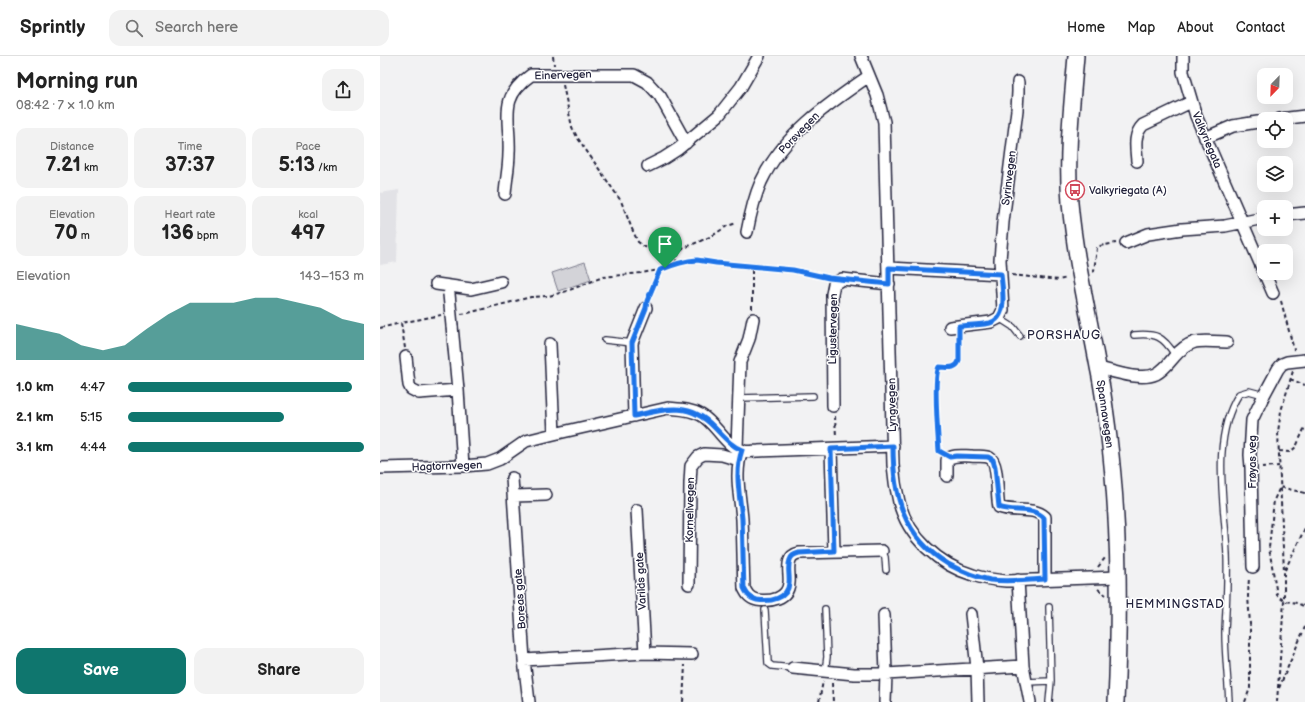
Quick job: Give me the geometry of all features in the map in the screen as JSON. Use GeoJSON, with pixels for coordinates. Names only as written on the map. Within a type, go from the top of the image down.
{"type":"FeatureCollection","features":[{"type":"Feature","properties":{"kind":"main road","name":"Spannavegen"},"geometry":{"type":"LineString","coordinates":[[1076,56],[1068,164],[1070,203],[1081,275],[1099,368],[1114,486],[1119,577],[1119,633],[1116,702]]}},
{"type":"Feature","properties":{"kind":"main road","name":"Spannavegen"},"geometry":{"type":"LineString","coordinates":[[1071,128],[1085,56]]}},
{"type":"Feature","properties":{"kind":"street"},"geometry":{"type":"LineString","coordinates":[[648,166],[664,158],[686,143],[719,115],[741,87],[759,56]]}},
{"type":"Feature","properties":{"kind":"street","name":"Lyngvegen"},"geometry":{"type":"LineString","coordinates":[[861,56],[877,95],[884,122],[893,465],[899,503],[909,525],[915,536],[927,549],[957,569],[973,576],[989,579],[1018,580],[1119,577]]}},
{"type":"Feature","properties":{"kind":"street","name":"Valkyriegata"},"geometry":{"type":"LineString","coordinates":[[1183,56],[1183,72],[1191,102],[1241,222],[1273,293]]}},
{"type":"Feature","properties":{"kind":"street","name":"Einervegen"},"geometry":{"type":"LineString","coordinates":[[505,194],[509,152],[507,114],[510,98],[520,83],[531,75],[634,75],[647,82],[660,96],[686,143]]}},
{"type":"Feature","properties":{"kind":"street","name":"Porsvegen"},"geometry":{"type":"LineString","coordinates":[[748,228],[761,183],[773,161],[785,145],[819,112],[843,93],[869,76]]}},
{"type":"Feature","properties":{"kind":"street","name":"Syrinvegen"},"geometry":{"type":"LineString","coordinates":[[999,318],[1003,310],[1000,260],[1017,110],[1018,82]]}},
{"type":"Feature","properties":{"kind":"street"},"geometry":{"type":"LineString","coordinates":[[1137,161],[1136,142],[1138,129],[1143,125],[1191,102]]}},
{"type":"Feature","properties":{"kind":"street"},"geometry":{"type":"LineString","coordinates":[[1293,117],[1305,116]]}},
{"type":"Feature","properties":{"kind":"street"},"geometry":{"type":"LineString","coordinates":[[1205,138],[1233,126],[1257,121]]}},
{"type":"Feature","properties":{"kind":"street"},"geometry":{"type":"LineString","coordinates":[[1293,214],[1305,212]]}},
{"type":"Feature","properties":{"kind":"street"},"geometry":{"type":"LineString","coordinates":[[1126,243],[1148,234],[1182,229],[1225,226],[1257,219]]}},
{"type":"Feature","properties":{"kind":"street"},"geometry":{"type":"LineString","coordinates":[[889,268],[1001,274]]}},
{"type":"Feature","properties":{"kind":"street","name":"Ligustervegen"},"geometry":{"type":"LineString","coordinates":[[833,406],[832,294],[834,284],[842,279],[889,284]]}},
{"type":"Feature","properties":{"kind":"street"},"geometry":{"type":"LineString","coordinates":[[436,284],[449,290],[471,289],[501,282]]}},
{"type":"Feature","properties":{"kind":"street"},"geometry":{"type":"LineString","coordinates":[[449,290],[464,466]]}},
{"type":"Feature","properties":{"kind":"street"},"geometry":{"type":"LineString","coordinates":[[634,416],[632,343],[646,308]]}},
{"type":"Feature","properties":{"kind":"street"},"geometry":{"type":"LineString","coordinates":[[954,326],[991,322],[999,318]]}},
{"type":"Feature","properties":{"kind":"street"},"geometry":{"type":"LineString","coordinates":[[753,320],[749,339],[740,362],[739,398],[738,484],[742,518],[744,588],[747,594],[751,598],[759,600],[771,601],[780,598],[786,592],[789,584],[790,559],[799,553],[882,551]]}},
{"type":"Feature","properties":{"kind":"street"},"geometry":{"type":"LineString","coordinates":[[1099,368],[1135,376],[1156,374],[1164,369],[1175,355],[1187,344],[1194,342],[1227,342]]}},
{"type":"Feature","properties":{"kind":"street"},"geometry":{"type":"LineString","coordinates":[[550,344],[554,434]]}},
{"type":"Feature","properties":{"kind":"street"},"geometry":{"type":"LineString","coordinates":[[406,357],[409,386],[412,394],[458,390]]}},
{"type":"Feature","properties":{"kind":"street","name":"Frøyas veg"},"geometry":{"type":"LineString","coordinates":[[1253,567],[1250,454],[1252,420],[1264,394],[1282,364],[1301,360]]}},
{"type":"Feature","properties":{"kind":"street","name":"Hagtornvegen"},"geometry":{"type":"LineString","coordinates":[[380,468],[482,465],[500,459],[526,441],[668,408],[685,410],[701,415],[708,420],[739,453]]}},
{"type":"Feature","properties":{"kind":"street"},"geometry":{"type":"LineString","coordinates":[[739,453],[893,446]]}},
{"type":"Feature","properties":{"kind":"street"},"geometry":{"type":"LineString","coordinates":[[834,449],[834,551]]}},
{"type":"Feature","properties":{"kind":"street","name":"Kornellvegen"},"geometry":{"type":"LineString","coordinates":[[689,584],[691,466],[698,457],[704,454],[722,456],[739,453]]}},
{"type":"Feature","properties":{"kind":"street"},"geometry":{"type":"LineString","coordinates":[[947,476],[947,460],[950,457],[988,457],[993,460],[999,507],[1004,509],[1035,512],[1041,514],[1044,518],[1045,579]]}},
{"type":"Feature","properties":{"kind":"street","name":"Boreas gate"},"geometry":{"type":"LineString","coordinates":[[512,478],[524,660],[529,702]]}},
{"type":"Feature","properties":{"kind":"street"},"geometry":{"type":"LineString","coordinates":[[514,496],[546,495]]}},
{"type":"Feature","properties":{"kind":"street","name":"Varilds gate"},"geometry":{"type":"LineString","coordinates":[[637,510],[645,652]]}},
{"type":"Feature","properties":{"kind":"street"},"geometry":{"type":"LineString","coordinates":[[1018,580],[1023,666],[1030,702]]}},
{"type":"Feature","properties":{"kind":"street"},"geometry":{"type":"LineString","coordinates":[[971,614],[977,668],[978,702]]}},
{"type":"Feature","properties":{"kind":"street"},"geometry":{"type":"LineString","coordinates":[[884,615],[886,674],[885,702]]}},
{"type":"Feature","properties":{"kind":"street"},"geometry":{"type":"LineString","coordinates":[[524,660],[645,652],[689,654]]}},
{"type":"Feature","properties":{"kind":"street"},"geometry":{"type":"LineString","coordinates":[[794,668],[854,674],[886,674],[1023,666]]}},
{"type":"Feature","properties":{"kind":"lane"},"geometry":{"type":"LineString","coordinates":[[999,318],[1013,328],[1020,336]]}},
{"type":"Feature","properties":{"kind":"lane"},"geometry":{"type":"LineString","coordinates":[[1134,335],[1150,334],[1158,337],[1167,344],[1175,355]]}},
{"type":"Feature","properties":{"kind":"lane"},"geometry":{"type":"LineString","coordinates":[[605,340],[632,343]]}},
{"type":"Feature","properties":{"kind":"lane"},"geometry":{"type":"LineString","coordinates":[[1229,702],[1225,633],[1228,588],[1227,555],[1222,502],[1222,450],[1226,422],[1232,405],[1239,394],[1249,391],[1264,394]]}},
{"type":"Feature","properties":{"kind":"lane"},"geometry":{"type":"LineString","coordinates":[[739,398],[813,396]]}},
{"type":"Feature","properties":{"kind":"lane"},"geometry":{"type":"LineString","coordinates":[[882,551],[885,557],[886,570]]}},
{"type":"Feature","properties":{"kind":"lane"},"geometry":{"type":"LineString","coordinates":[[1049,607],[1051,681],[1050,702]]}},
{"type":"Feature","properties":{"kind":"lane"},"geometry":{"type":"LineString","coordinates":[[825,609],[828,672]]}},
{"type":"Feature","properties":{"kind":"lane"},"geometry":{"type":"LineString","coordinates":[[765,610],[768,663],[772,666],[794,668]]}},
{"type":"Feature","properties":{"kind":"lane"},"geometry":{"type":"LineString","coordinates":[[1026,682],[1051,681]]}},
{"type":"Feature","properties":{"kind":"path"},"geometry":{"type":"LineString","coordinates":[[561,74],[572,127],[577,137],[621,201],[638,242],[658,256],[665,268]]}},
{"type":"Feature","properties":{"kind":"path"},"geometry":{"type":"LineString","coordinates":[[675,264],[679,253],[684,248],[712,236],[728,226],[738,222],[748,228]]}},
{"type":"Feature","properties":{"kind":"path"},"geometry":{"type":"LineString","coordinates":[[1092,273],[1094,271],[1097,248],[1099,246],[1126,243]]}},
{"type":"Feature","properties":{"kind":"path"},"geometry":{"type":"LineString","coordinates":[[461,314],[531,297],[549,296],[567,291],[603,277],[660,270],[686,261],[697,260],[752,267],[793,270],[829,278],[842,279]]}},
{"type":"Feature","properties":{"kind":"path"},"geometry":{"type":"LineString","coordinates":[[752,267],[753,320]]}},
{"type":"Feature","properties":{"kind":"path"},"geometry":{"type":"LineString","coordinates":[[646,308],[647,301],[660,270]]}},
{"type":"Feature","properties":{"kind":"path"},"geometry":{"type":"LineString","coordinates":[[1273,293],[1280,296],[1301,360],[1290,379],[1281,411],[1278,432],[1284,601],[1277,702]]}},
{"type":"Feature","properties":{"kind":"path"},"geometry":{"type":"LineString","coordinates":[[380,328],[446,315]]}},
{"type":"Feature","properties":{"kind":"path"},"geometry":{"type":"LineString","coordinates":[[401,323],[406,357]]}},
{"type":"Feature","properties":{"kind":"path"},"geometry":{"type":"LineString","coordinates":[[950,457],[939,451],[936,396],[937,371],[939,367],[954,368],[959,361],[954,326]]}},
{"type":"Feature","properties":{"kind":"path"},"geometry":{"type":"LineString","coordinates":[[1290,379],[1305,385]]}},
{"type":"Feature","properties":{"kind":"path"},"geometry":{"type":"LineString","coordinates":[[833,406],[835,415],[834,449]]}},
{"type":"Feature","properties":{"kind":"path"},"geometry":{"type":"LineString","coordinates":[[1279,451],[1290,452],[1296,447],[1305,428]]}},
{"type":"Feature","properties":{"kind":"path"},"geometry":{"type":"LineString","coordinates":[[1251,467],[1279,466]]}},
{"type":"Feature","properties":{"kind":"path"},"geometry":{"type":"LineString","coordinates":[[1280,487],[1305,493]]}},
{"type":"Feature","properties":{"kind":"path"},"geometry":{"type":"LineString","coordinates":[[1280,487],[1274,500],[1269,548],[1277,595],[1284,601],[1297,603],[1305,607]]}},
{"type":"Feature","properties":{"kind":"path"},"geometry":{"type":"LineString","coordinates":[[1284,572],[1305,528]]}},
{"type":"Feature","properties":{"kind":"path"},"geometry":{"type":"LineString","coordinates":[[1093,569],[1098,568],[1105,557]]}},
{"type":"Feature","properties":{"kind":"path"},"geometry":{"type":"LineString","coordinates":[[1245,702],[1250,688],[1248,580],[1253,567]]}},
{"type":"Feature","properties":{"kind":"path"},"geometry":{"type":"LineString","coordinates":[[1094,588],[1106,595],[1107,601]]}},
{"type":"Feature","properties":{"kind":"path"},"geometry":{"type":"LineString","coordinates":[[1278,691],[1305,627]]}},
{"type":"Feature","properties":{"kind":"path"},"geometry":{"type":"LineString","coordinates":[[683,702],[689,654]]}},
{"type":"Feature","properties":{"kind":"path"},"geometry":{"type":"LineString","coordinates":[[819,702],[828,672]]}},
{"type":"Feature","properties":{"kind":"path"},"geometry":{"type":"LineString","coordinates":[[828,672],[833,702]]}},
{"type":"Feature","properties":{"kind":"shaded area"},"geometry":{"type":"Polygon","coordinates":[[[399,190],[397,262],[380,265],[380,193],[399,190]]]}},
{"type":"Feature","properties":{"kind":"shaded area"},"geometry":{"type":"Polygon","coordinates":[[[585,262],[591,280],[558,291],[552,273],[585,262]]]}},
{"type":"Feature","properties":{"kind":"place","name":"Valkyriegata (A)"},"geometry":{"type":"Point","coordinates":[1075,190]}},
{"type":"Feature","properties":{"kind":"district","name":"PORSHAUG"},"geometry":{"type":"Point","coordinates":[1064,335]}},
{"type":"Feature","properties":{"kind":"district","name":"HEMMINGSTAD"},"geometry":{"type":"Point","coordinates":[1175,604]}},
{"type":"Feature","properties":{"kind":"route"},"geometry":{"type":"LineString","coordinates":[[697,260],[752,267],[793,270],[829,278],[889,284],[889,268],[1001,274],[1003,310],[999,318],[991,322],[959,326],[959,361],[954,368],[939,367],[937,371],[936,396],[939,451],[950,457],[988,457],[993,460],[999,507],[1041,514],[1044,518],[1045,524],[1045,579],[1006,581],[989,579],[973,576],[942,560],[927,549],[915,536],[906,520],[899,503],[895,483],[893,446],[831,449],[834,551],[799,553],[794,555],[790,559],[789,564],[789,584],[786,592],[780,598],[771,601],[751,598],[744,588],[742,518],[738,484],[739,460],[742,450],[728,442],[708,420],[701,415],[685,410],[668,408],[634,416],[632,343],[646,308],[655,278],[660,270],[665,268],[686,261],[697,260]]}}]}
